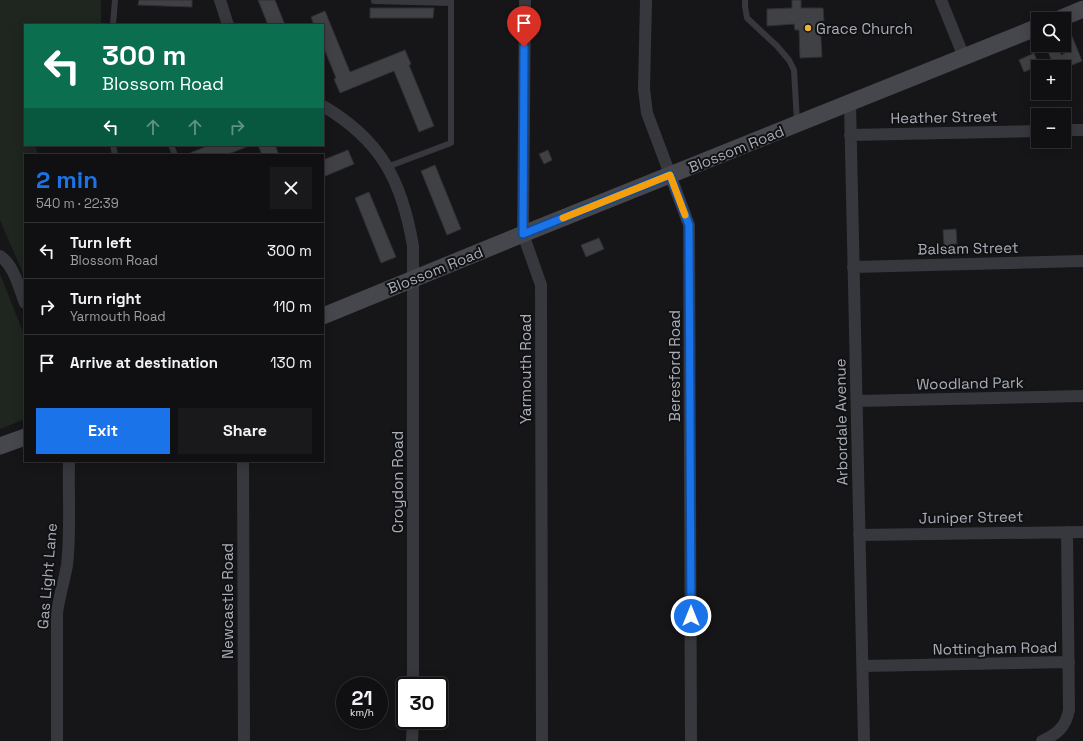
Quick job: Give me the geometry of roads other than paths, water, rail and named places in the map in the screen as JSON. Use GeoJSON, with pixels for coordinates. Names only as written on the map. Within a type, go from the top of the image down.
{"type":"FeatureCollection","features":[{"type":"Feature","properties":{"kind":"street"},"geometry":{"type":"LineString","coordinates":[[220,0],[228,24]]}},
{"type":"Feature","properties":{"kind":"street","name":"Yarmouth Road"},"geometry":{"type":"LineString","coordinates":[[525,0],[523,234],[541,285],[542,741]]}},
{"type":"Feature","properties":{"kind":"street","name":"Beresford Road"},"geometry":{"type":"LineString","coordinates":[[646,0],[644,98],[649,121],[689,225],[691,741]]}},
{"type":"Feature","properties":{"kind":"street"},"geometry":{"type":"LineString","coordinates":[[941,0],[964,57]]}},
{"type":"Feature","properties":{"kind":"street"},"geometry":{"type":"LineString","coordinates":[[1071,14],[1083,9]]}},
{"type":"Feature","properties":{"kind":"street","name":"Blossom Road"},"geometry":{"type":"LineString","coordinates":[[324,315],[1031,30]]}},
{"type":"Feature","properties":{"kind":"street","name":"Arbordale Avenue"},"geometry":{"type":"LineString","coordinates":[[850,103],[864,741]]}},
{"type":"Feature","properties":{"kind":"street","name":"Croydon Road"},"geometry":{"type":"LineString","coordinates":[[324,107],[342,118],[365,137],[376,150],[398,190],[408,217],[413,246],[412,677]]}},
{"type":"Feature","properties":{"kind":"street"},"geometry":{"type":"LineString","coordinates":[[1071,130],[1083,130]]}},
{"type":"Feature","properties":{"kind":"street","name":"Heather Street"},"geometry":{"type":"LineString","coordinates":[[850,135],[1031,131]]}},
{"type":"Feature","properties":{"kind":"street"},"geometry":{"type":"LineString","coordinates":[[0,256],[4,258],[12,270],[24,300]]}},
{"type":"Feature","properties":{"kind":"street","name":"Balsam Street"},"geometry":{"type":"LineString","coordinates":[[853,267],[1083,261]]}},
{"type":"Feature","properties":{"kind":"street","name":"Woodland Park"},"geometry":{"type":"LineString","coordinates":[[857,401],[1083,396]]}},
{"type":"Feature","properties":{"kind":"street"},"geometry":{"type":"LineString","coordinates":[[0,446],[24,436]]}},
{"type":"Feature","properties":{"kind":"street","name":"Gas Light Lane"},"geometry":{"type":"LineString","coordinates":[[57,741],[57,613],[58,600],[68,553],[69,462]]}},
{"type":"Feature","properties":{"kind":"street","name":"Newcastle Road"},"geometry":{"type":"LineString","coordinates":[[242,462],[244,741]]}},
{"type":"Feature","properties":{"kind":"street","name":"Nottingham Road"},"geometry":{"type":"LineString","coordinates":[[863,666],[1069,662],[1067,532]]}},
{"type":"Feature","properties":{"kind":"street","name":"Juniper Street"},"geometry":{"type":"LineString","coordinates":[[859,535],[1083,532]]}},
{"type":"Feature","properties":{"kind":"street"},"geometry":{"type":"LineString","coordinates":[[1042,741],[1058,732],[1064,726],[1067,718],[1069,710],[1069,662]]}},
{"type":"Feature","properties":{"kind":"street"},"geometry":{"type":"LineString","coordinates":[[412,729],[412,741]]}},
{"type":"Feature","properties":{"kind":"lane"},"geometry":{"type":"LineString","coordinates":[[112,24],[115,0]]}},
{"type":"Feature","properties":{"kind":"lane"},"geometry":{"type":"LineString","coordinates":[[745,0],[747,18],[777,46],[789,60],[794,70],[797,124]]}},
{"type":"Feature","properties":{"kind":"lane"},"geometry":{"type":"LineString","coordinates":[[374,1],[451,1],[451,143],[387,168]]}},
{"type":"Feature","properties":{"kind":"place","name":"Grace Church"},"geometry":{"type":"Point","coordinates":[808,28]}}]}
